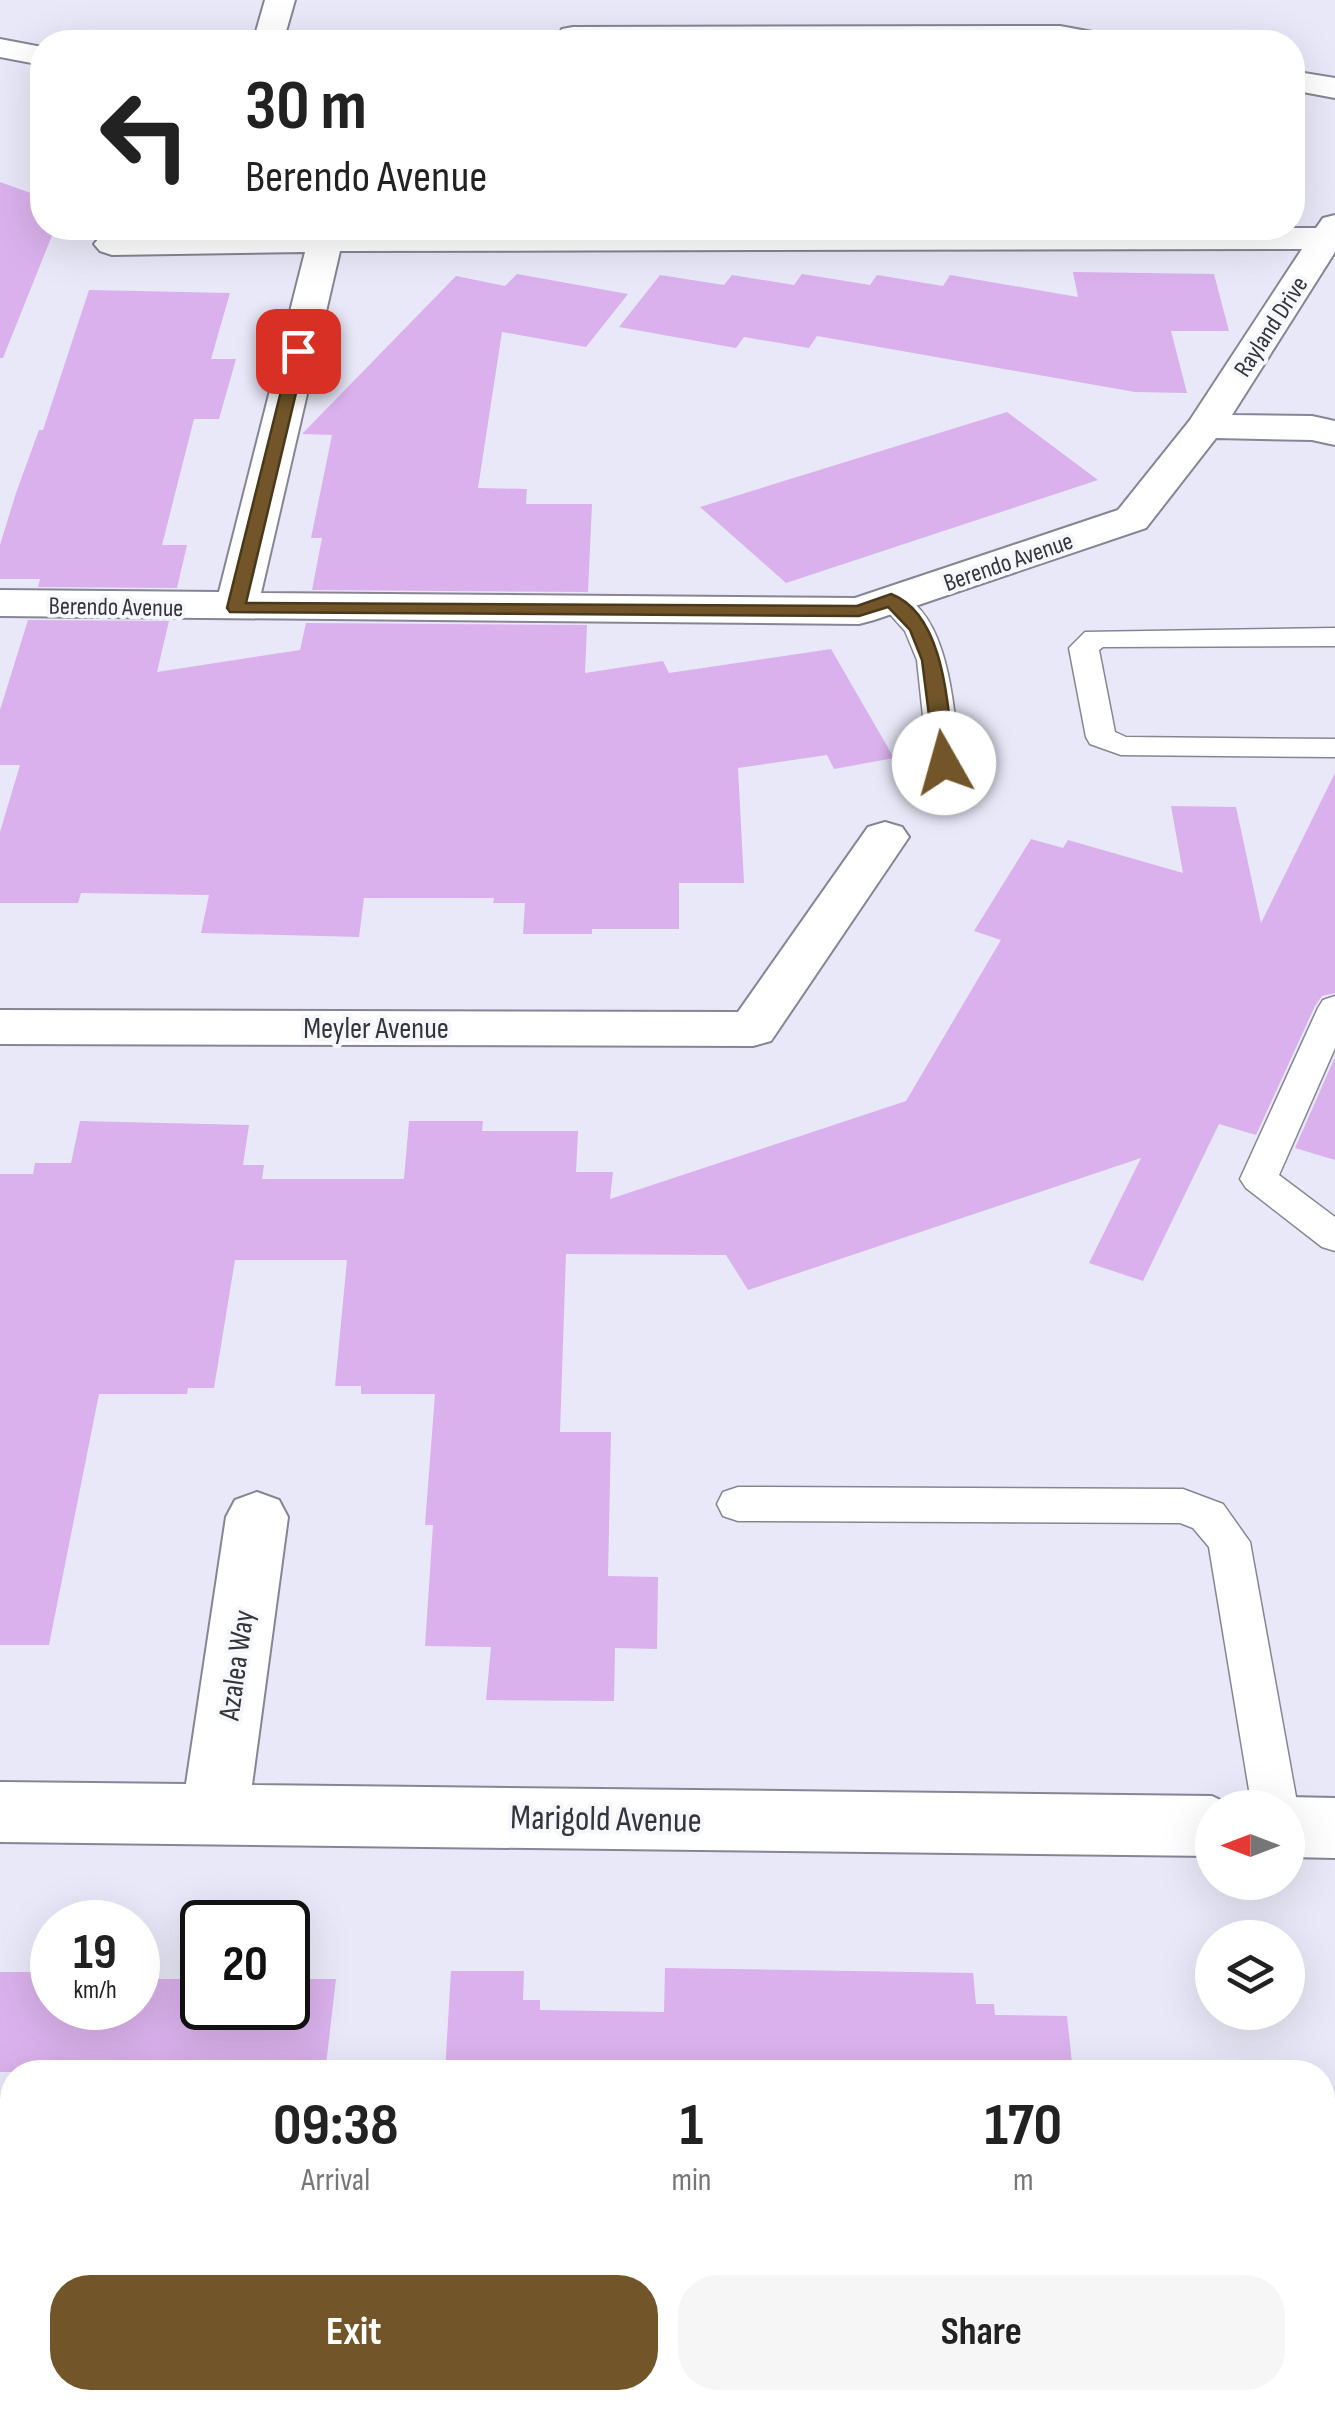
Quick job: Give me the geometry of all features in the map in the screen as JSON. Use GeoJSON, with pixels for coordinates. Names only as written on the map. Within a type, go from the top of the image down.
{"type":"FeatureCollection","features":[{"type":"Feature","properties":{"kind":"street"},"geometry":{"type":"LineString","coordinates":[[271,30],[280,0]]}},
{"type":"Feature","properties":{"kind":"street"},"geometry":{"type":"LineString","coordinates":[[820,30],[1067,24],[1077,30]]}},
{"type":"Feature","properties":{"kind":"street"},"geometry":{"type":"LineString","coordinates":[[0,48],[30,54]]}},
{"type":"Feature","properties":{"kind":"street"},"geometry":{"type":"LineString","coordinates":[[1305,82],[1335,88]]}},
{"type":"Feature","properties":{"kind":"street"},"geometry":{"type":"LineString","coordinates":[[1305,232],[1331,232]]}},
{"type":"Feature","properties":{"kind":"street","name":"Rayland Drive"},"geometry":{"type":"LineString","coordinates":[[1205,426],[1331,232]]}},
{"type":"Feature","properties":{"kind":"street"},"geometry":{"type":"LineString","coordinates":[[112,244],[198,240]]}},
{"type":"Feature","properties":{"kind":"street"},"geometry":{"type":"LineString","coordinates":[[236,608],[326,240]]}},
{"type":"Feature","properties":{"kind":"street"},"geometry":{"type":"LineString","coordinates":[[1205,426],[1327,427]]}},
{"type":"Feature","properties":{"kind":"street","name":"Berendo Avenue"},"geometry":{"type":"LineString","coordinates":[[0,604],[859,611],[1132,518],[1205,426]]}},
{"type":"Feature","properties":{"kind":"street","name":"Meyler Avenue"},"geometry":{"type":"LineString","coordinates":[[0,1027],[753,1029],[885,837]]}},
{"type":"Feature","properties":{"kind":"street","name":"Azalea Way"},"geometry":{"type":"LineString","coordinates":[[215,1813],[257,1517]]}},
{"type":"Feature","properties":{"kind":"street","name":"Marigold Avenue"},"geometry":{"type":"LineString","coordinates":[[0,1812],[1195,1826]]}},
{"type":"Feature","properties":{"kind":"street"},"geometry":{"type":"LineString","coordinates":[[1305,1827],[1335,1828]]}},
{"type":"Feature","properties":{"kind":"lane"},"geometry":{"type":"LineString","coordinates":[[891,600],[918,628],[932,660],[944,763]]}},
{"type":"Feature","properties":{"kind":"lane"},"geometry":{"type":"LineString","coordinates":[[1335,638],[1095,638],[1084,648],[1102,737],[1121,746],[1335,748]]}},
{"type":"Feature","properties":{"kind":"lane"},"geometry":{"type":"LineString","coordinates":[[1335,1008],[1259,1179],[1335,1237]]}},
{"type":"Feature","properties":{"kind":"lane"},"geometry":{"type":"LineString","coordinates":[[738,1504],[1184,1506],[1208,1516],[1228,1542],[1273,1790]]}},
{"type":"Feature","properties":{"kind":"building"},"geometry":{"type":"Polygon","coordinates":[[[0,182],[30,193],[30,240],[50,240],[0,358],[0,182]]]}},
{"type":"Feature","properties":{"kind":"building"},"geometry":{"type":"Polygon","coordinates":[[[1073,272],[1214,274],[1229,331],[1171,331],[1187,393],[1135,392],[817,336],[809,348],[744,337],[736,348],[619,327],[660,275],[724,285],[732,275],[794,285],[802,274],[870,285],[877,275],[943,286],[950,275],[1078,297],[1073,272]]]}},
{"type":"Feature","properties":{"kind":"building"},"geometry":{"type":"Polygon","coordinates":[[[517,274],[628,294],[586,347],[502,332],[478,488],[527,489],[526,504],[592,504],[588,592],[312,590],[322,538],[311,538],[332,435],[302,434],[456,276],[505,286],[517,274]]]}},
{"type":"Feature","properties":{"kind":"building"},"geometry":{"type":"Polygon","coordinates":[[[89,290],[230,293],[211,359],[236,359],[219,419],[194,419],[162,545],[187,545],[177,588],[38,587],[40,579],[0,579],[0,545],[16,493],[39,430],[43,430],[89,290]]]}},
{"type":"Feature","properties":{"kind":"building"},"geometry":{"type":"Polygon","coordinates":[[[1007,412],[1098,480],[786,583],[700,507],[1007,412]]]}},
{"type":"Feature","properties":{"kind":"building"},"geometry":{"type":"Polygon","coordinates":[[[28,620],[169,621],[157,672],[300,650],[306,623],[587,625],[585,673],[663,661],[669,673],[831,649],[894,758],[834,769],[827,755],[738,768],[744,883],[679,883],[679,929],[523,934],[525,903],[493,903],[494,898],[364,898],[359,937],[201,933],[209,895],[81,893],[78,903],[0,903],[0,832],[20,765],[0,765],[0,710],[28,620]]]}},
{"type":"Feature","properties":{"kind":"building"},"geometry":{"type":"Polygon","coordinates":[[[1335,773],[1335,993],[1322,996],[1315,1006],[1256,1135],[1219,1124],[1143,1281],[1089,1263],[1141,1158],[748,1290],[726,1255],[566,1254],[560,1432],[611,1432],[608,1576],[658,1577],[657,1649],[615,1648],[614,1701],[486,1700],[491,1647],[425,1646],[433,1525],[425,1525],[435,1394],[361,1394],[361,1386],[335,1386],[347,1260],[235,1260],[214,1388],[188,1388],[187,1394],[99,1394],[49,1645],[0,1645],[0,1174],[33,1174],[35,1163],[71,1163],[80,1121],[249,1125],[243,1165],[264,1165],[262,1179],[404,1179],[409,1121],[483,1121],[482,1131],[578,1131],[576,1172],[613,1172],[610,1199],[906,1101],[1001,940],[974,931],[1031,839],[1063,848],[1068,840],[1183,873],[1171,806],[1236,807],[1261,923],[1335,773]]]}},
{"type":"Feature","properties":{"kind":"building"},"geometry":{"type":"Polygon","coordinates":[[[1335,1057],[1335,1160],[1295,1148],[1335,1057]]]}},
{"type":"Feature","properties":{"kind":"building"},"geometry":{"type":"Polygon","coordinates":[[[665,1968],[973,1973],[976,2004],[994,2004],[995,2015],[1067,2016],[1072,2060],[446,2060],[451,1971],[524,1971],[523,2000],[540,2000],[540,2010],[664,2012],[665,1968]]]}},
{"type":"Feature","properties":{"kind":"building"},"geometry":{"type":"Polygon","coordinates":[[[0,1972],[30,1972],[30,2030],[160,2030],[160,1979],[180,1979],[180,2030],[310,2030],[310,1979],[336,1979],[327,2060],[0,2060],[0,1972]]]}},
{"type":"Feature","properties":{"kind":"route"},"geometry":{"type":"LineString","coordinates":[[298,351],[236,608],[859,611],[891,600],[918,628],[932,660],[944,763]]}}]}
